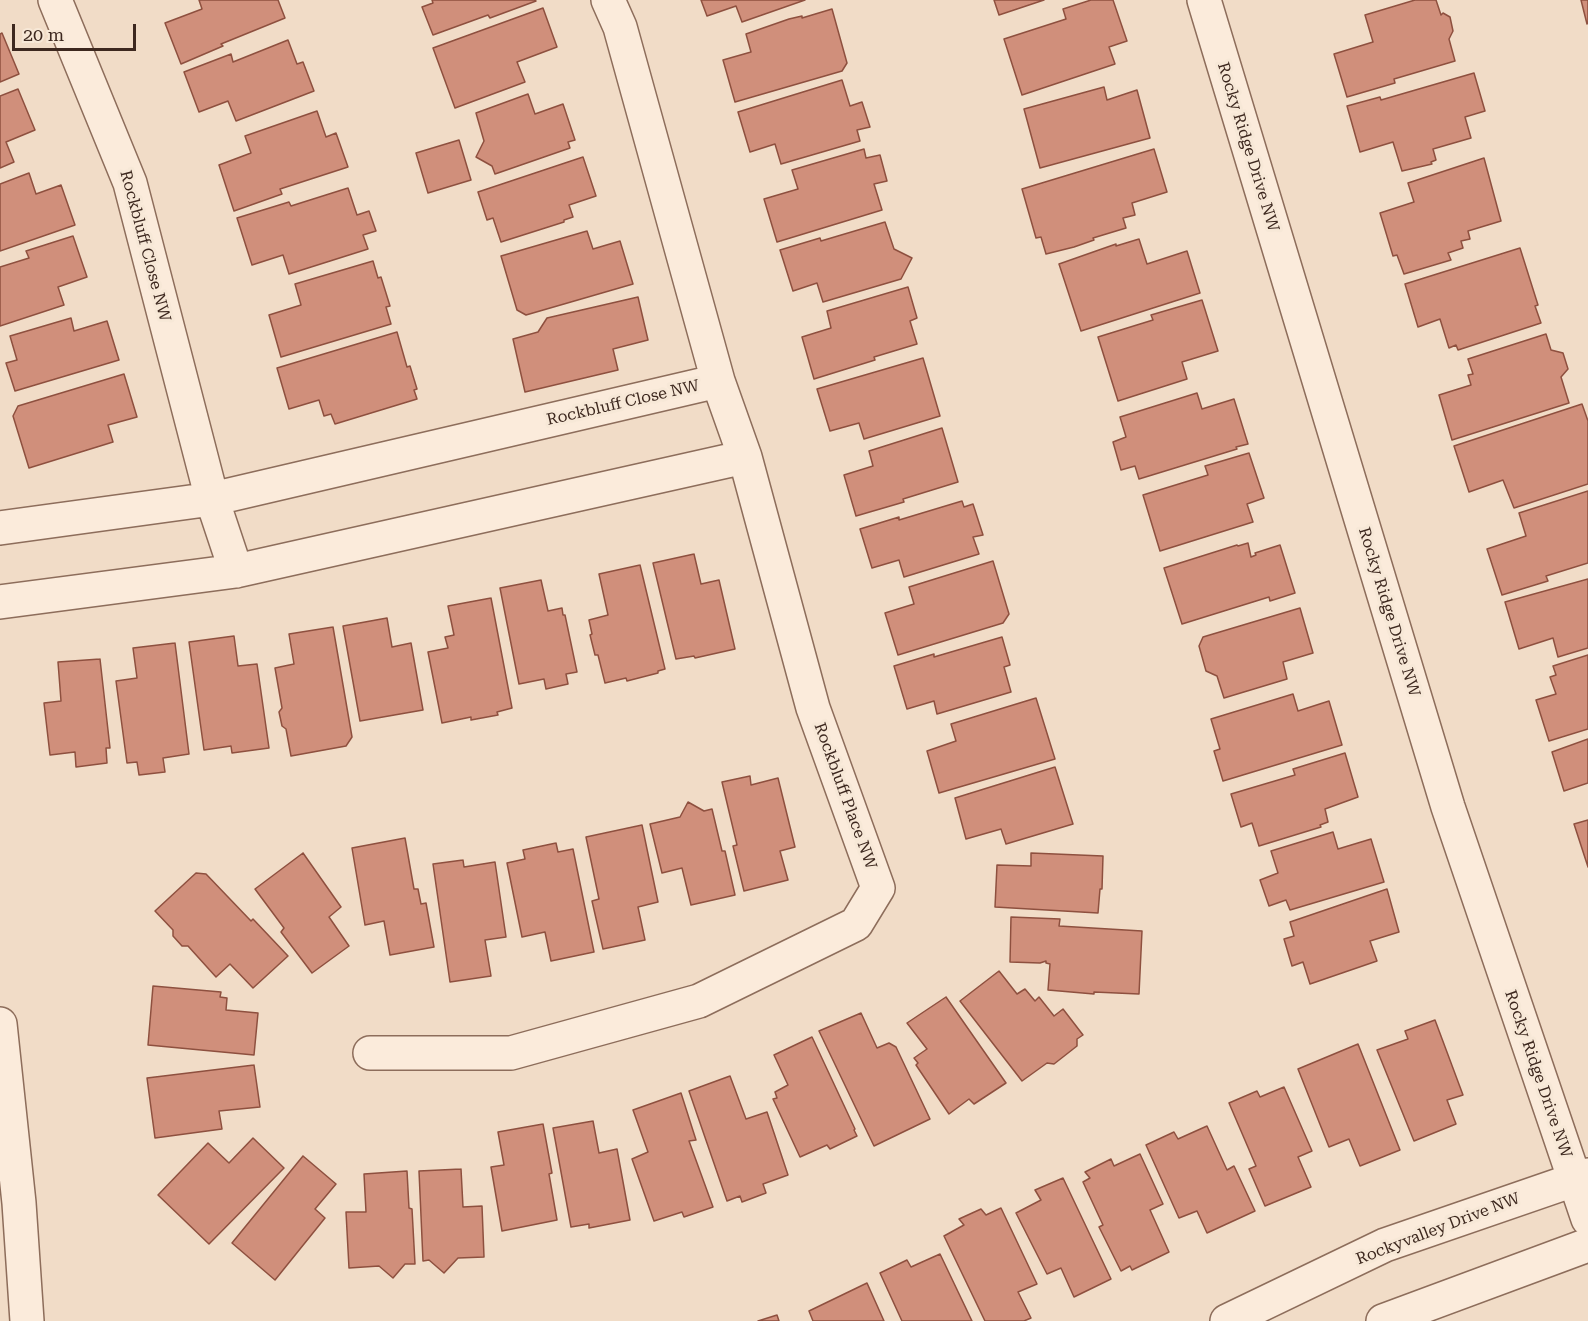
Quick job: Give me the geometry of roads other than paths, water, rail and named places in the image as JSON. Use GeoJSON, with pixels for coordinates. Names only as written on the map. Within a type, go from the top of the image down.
{"type":"FeatureCollection","features":[{"type":"Feature","properties":{"kind":"street","name":"Rockbluff Close NW"},"geometry":{"type":"LineString","coordinates":[[55,0],[130,183],[212,499],[236,571]]}},
{"type":"Feature","properties":{"kind":"street","name":"Rockbluff Close NW"},"geometry":{"type":"LineString","coordinates":[[0,528],[212,499],[718,381],[620,27],[608,0]]}},
{"type":"Feature","properties":{"kind":"street","name":"Rocky Ridge Drive NW"},"geometry":{"type":"LineString","coordinates":[[1204,0],[1448,807],[1581,1177],[1588,1219]]}},
{"type":"Feature","properties":{"kind":"street","name":"Rockbluff Place NW"},"geometry":{"type":"LineString","coordinates":[[370,1053],[511,1053],[699,1001],[856,924],[878,888],[813,708],[745,457],[718,381]]}},
{"type":"Feature","properties":{"kind":"street"},"geometry":{"type":"LineString","coordinates":[[0,602],[236,571],[745,457]]}},
{"type":"Feature","properties":{"kind":"street"},"geometry":{"type":"LineString","coordinates":[[2,1044],[19,1203],[27,1321]]}},
{"type":"Feature","properties":{"kind":"street","name":"Rockyvalley Drive NW"},"geometry":{"type":"LineString","coordinates":[[1227,1321],[1385,1245],[1581,1177]]}},
{"type":"Feature","properties":{"kind":"street"},"geometry":{"type":"LineString","coordinates":[[1383,1321],[1588,1245]]}}]}
